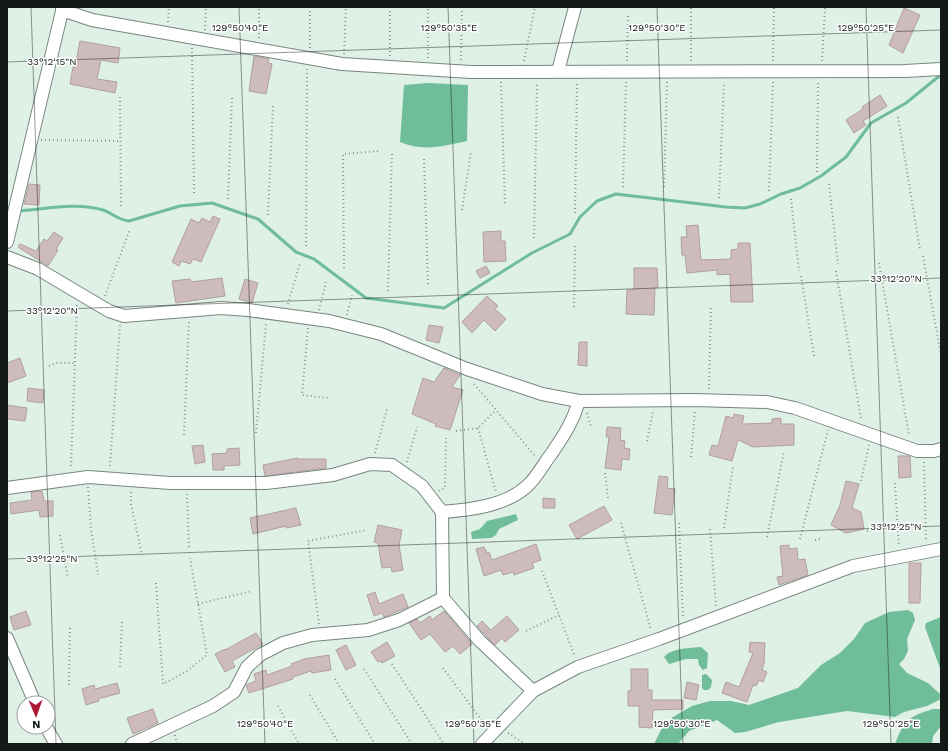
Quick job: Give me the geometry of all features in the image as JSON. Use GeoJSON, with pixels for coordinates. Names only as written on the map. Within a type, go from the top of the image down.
{"type":"FeatureCollection","features":[{"type":"Feature","properties":{"kind":"street"},"geometry":{"type":"LineString","coordinates":[[558,70],[575,7]]}},
{"type":"Feature","properties":{"kind":"street"},"geometry":{"type":"LineString","coordinates":[[7,242],[62,8],[92,20],[342,64],[471,72],[558,70],[905,71],[941,69]]}},
{"type":"Feature","properties":{"kind":"street"},"geometry":{"type":"LineString","coordinates":[[7,257],[38,269],[108,311],[124,316],[221,308],[248,310],[329,321],[381,334],[467,368],[542,394],[582,404],[695,400],[767,402],[795,408],[917,451],[934,451],[941,449]]}},
{"type":"Feature","properties":{"kind":"street"},"geometry":{"type":"LineString","coordinates":[[442,512],[476,508],[512,497],[527,487],[574,419],[582,404]]}},
{"type":"Feature","properties":{"kind":"street"},"geometry":{"type":"LineString","coordinates":[[7,488],[88,477],[170,483],[266,483],[333,474],[370,464],[392,465],[422,486],[442,512],[443,598],[479,640],[533,691]]}},
{"type":"Feature","properties":{"kind":"street"},"geometry":{"type":"LineString","coordinates":[[482,744],[533,691],[578,667],[659,639],[853,566],[941,549]]}},
{"type":"Feature","properties":{"kind":"street"},"geometry":{"type":"LineString","coordinates":[[132,744],[218,703],[234,692],[248,667],[260,655],[283,643],[312,636],[368,630],[399,620],[443,598]]}},
{"type":"Feature","properties":{"kind":"street"},"geometry":{"type":"LineString","coordinates":[[7,638],[32,695]]}},
{"type":"Feature","properties":{"kind":"street"},"geometry":{"type":"LineString","coordinates":[[51,735],[56,744]]}},
{"type":"Feature","properties":{"kind":"path"},"geometry":{"type":"LineString","coordinates":[[168,23],[169,7]]}},
{"type":"Feature","properties":{"kind":"path"},"geometry":{"type":"LineString","coordinates":[[205,31],[206,7]]}},
{"type":"Feature","properties":{"kind":"path"},"geometry":{"type":"LineString","coordinates":[[259,7],[259,40]]}},
{"type":"Feature","properties":{"kind":"path"},"geometry":{"type":"LineString","coordinates":[[310,7],[310,51]]}},
{"type":"Feature","properties":{"kind":"path"},"geometry":{"type":"LineString","coordinates":[[344,56],[346,7]]}},
{"type":"Feature","properties":{"kind":"path"},"geometry":{"type":"LineString","coordinates":[[390,7],[390,60]]}},
{"type":"Feature","properties":{"kind":"path"},"geometry":{"type":"LineString","coordinates":[[428,7],[428,59]]}},
{"type":"Feature","properties":{"kind":"path"},"geometry":{"type":"LineString","coordinates":[[461,62],[462,7]]}},
{"type":"Feature","properties":{"kind":"path"},"geometry":{"type":"LineString","coordinates":[[523,65],[535,7]]}},
{"type":"Feature","properties":{"kind":"path"},"geometry":{"type":"LineString","coordinates":[[691,7],[691,64]]}},
{"type":"Feature","properties":{"kind":"path"},"geometry":{"type":"LineString","coordinates":[[773,64],[774,7]]}},
{"type":"Feature","properties":{"kind":"path"},"geometry":{"type":"LineString","coordinates":[[822,64],[825,7]]}},
{"type":"Feature","properties":{"kind":"path"},"geometry":{"type":"LineString","coordinates":[[627,64],[628,13]]}},
{"type":"Feature","properties":{"kind":"path"},"geometry":{"type":"LineString","coordinates":[[192,43],[194,195]]}},
{"type":"Feature","properties":{"kind":"path"},"geometry":{"type":"LineString","coordinates":[[306,246],[307,66]]}},
{"type":"Feature","properties":{"kind":"path"},"geometry":{"type":"LineString","coordinates":[[501,76],[505,205]]}},
{"type":"Feature","properties":{"kind":"path"},"geometry":{"type":"LineString","coordinates":[[534,238],[537,76]]}},
{"type":"Feature","properties":{"kind":"path"},"geometry":{"type":"LineString","coordinates":[[575,213],[577,76]]}},
{"type":"Feature","properties":{"kind":"path"},"geometry":{"type":"LineString","coordinates":[[623,187],[626,76]]}},
{"type":"Feature","properties":{"kind":"path"},"geometry":{"type":"LineString","coordinates":[[664,187],[667,76]]}},
{"type":"Feature","properties":{"kind":"path"},"geometry":{"type":"LineString","coordinates":[[719,198],[724,78]]}},
{"type":"Feature","properties":{"kind":"path"},"geometry":{"type":"LineString","coordinates":[[769,191],[773,80]]}},
{"type":"Feature","properties":{"kind":"path"},"geometry":{"type":"LineString","coordinates":[[817,172],[818,80]]}},
{"type":"Feature","properties":{"kind":"path"},"geometry":{"type":"LineString","coordinates":[[120,97],[121,208]]}},
{"type":"Feature","properties":{"kind":"path"},"geometry":{"type":"LineString","coordinates":[[228,199],[232,97]]}},
{"type":"Feature","properties":{"kind":"path"},"geometry":{"type":"LineString","coordinates":[[268,214],[273,105]]}},
{"type":"Feature","properties":{"kind":"path"},"geometry":{"type":"LineString","coordinates":[[898,117],[920,250]]}},
{"type":"Feature","properties":{"kind":"path"},"geometry":{"type":"LineString","coordinates":[[38,140],[120,141]]}},
{"type":"Feature","properties":{"kind":"path"},"geometry":{"type":"LineString","coordinates":[[344,268],[343,154],[378,151]]}},
{"type":"Feature","properties":{"kind":"path"},"geometry":{"type":"LineString","coordinates":[[388,291],[392,152]]}},
{"type":"Feature","properties":{"kind":"path"},"geometry":{"type":"LineString","coordinates":[[462,210],[466,175],[471,152]]}},
{"type":"Feature","properties":{"kind":"path"},"geometry":{"type":"LineString","coordinates":[[424,159],[428,284]]}},
{"type":"Feature","properties":{"kind":"path"},"geometry":{"type":"LineString","coordinates":[[829,184],[838,264]]}},
{"type":"Feature","properties":{"kind":"path"},"geometry":{"type":"LineString","coordinates":[[791,200],[799,271]]}},
{"type":"Feature","properties":{"kind":"path"},"geometry":{"type":"LineString","coordinates":[[103,300],[130,229]]}},
{"type":"Feature","properties":{"kind":"path"},"geometry":{"type":"LineString","coordinates":[[574,307],[575,245]]}},
{"type":"Feature","properties":{"kind":"path"},"geometry":{"type":"LineString","coordinates":[[923,256],[941,355]]}},
{"type":"Feature","properties":{"kind":"path"},"geometry":{"type":"LineString","coordinates":[[287,307],[300,263]]}},
{"type":"Feature","properties":{"kind":"path"},"geometry":{"type":"LineString","coordinates":[[879,263],[909,436]]}},
{"type":"Feature","properties":{"kind":"path"},"geometry":{"type":"LineString","coordinates":[[836,271],[861,419]]}},
{"type":"Feature","properties":{"kind":"path"},"geometry":{"type":"LineString","coordinates":[[801,276],[814,356]]}},
{"type":"Feature","properties":{"kind":"path"},"geometry":{"type":"LineString","coordinates":[[318,313],[326,282]]}},
{"type":"Feature","properties":{"kind":"path"},"geometry":{"type":"LineString","coordinates":[[346,318],[352,295]]}},
{"type":"Feature","properties":{"kind":"path"},"geometry":{"type":"LineString","coordinates":[[71,466],[77,303]]}},
{"type":"Feature","properties":{"kind":"path"},"geometry":{"type":"LineString","coordinates":[[709,391],[711,306]]}},
{"type":"Feature","properties":{"kind":"path"},"geometry":{"type":"LineString","coordinates":[[184,435],[189,316]]}},
{"type":"Feature","properties":{"kind":"path"},"geometry":{"type":"LineString","coordinates":[[256,432],[267,318]]}},
{"type":"Feature","properties":{"kind":"path"},"geometry":{"type":"LineString","coordinates":[[308,323],[302,395],[328,398]]}},
{"type":"Feature","properties":{"kind":"path"},"geometry":{"type":"LineString","coordinates":[[110,466],[120,325]]}},
{"type":"Feature","properties":{"kind":"path"},"geometry":{"type":"LineString","coordinates":[[49,366],[56,363],[75,363]]}},
{"type":"Feature","properties":{"kind":"path"},"geometry":{"type":"LineString","coordinates":[[471,380],[539,461]]}},
{"type":"Feature","properties":{"kind":"path"},"geometry":{"type":"LineString","coordinates":[[582,404],[591,427]]}},
{"type":"Feature","properties":{"kind":"path"},"geometry":{"type":"LineString","coordinates":[[692,457],[696,405]]}},
{"type":"Feature","properties":{"kind":"path"},"geometry":{"type":"LineString","coordinates":[[647,441],[654,407]]}},
{"type":"Feature","properties":{"kind":"path"},"geometry":{"type":"LineString","coordinates":[[374,458],[387,409]]}},
{"type":"Feature","properties":{"kind":"path"},"geometry":{"type":"LineString","coordinates":[[456,431],[478,428],[496,410]]}},
{"type":"Feature","properties":{"kind":"path"},"geometry":{"type":"LineString","coordinates":[[406,465],[417,427]]}},
{"type":"Feature","properties":{"kind":"path"},"geometry":{"type":"LineString","coordinates":[[478,428],[496,495]]}},
{"type":"Feature","properties":{"kind":"path"},"geometry":{"type":"LineString","coordinates":[[800,539],[829,429]]}},
{"type":"Feature","properties":{"kind":"path"},"geometry":{"type":"LineString","coordinates":[[435,494],[445,488],[446,438]]}},
{"type":"Feature","properties":{"kind":"path"},"geometry":{"type":"LineString","coordinates":[[861,481],[870,442]]}},
{"type":"Feature","properties":{"kind":"path"},"geometry":{"type":"LineString","coordinates":[[768,537],[784,451]]}},
{"type":"Feature","properties":{"kind":"path"},"geometry":{"type":"LineString","coordinates":[[924,460],[926,548]]}},
{"type":"Feature","properties":{"kind":"path"},"geometry":{"type":"LineString","coordinates":[[724,528],[733,466]]}},
{"type":"Feature","properties":{"kind":"path"},"geometry":{"type":"LineString","coordinates":[[605,473],[608,499]]}},
{"type":"Feature","properties":{"kind":"path"},"geometry":{"type":"LineString","coordinates":[[895,483],[900,554]]}},
{"type":"Feature","properties":{"kind":"path"},"geometry":{"type":"LineString","coordinates":[[87,485],[91,529],[98,575]]}},
{"type":"Feature","properties":{"kind":"path"},"geometry":{"type":"LineString","coordinates":[[131,489],[131,504],[142,555]]}},
{"type":"Feature","properties":{"kind":"path"},"geometry":{"type":"LineString","coordinates":[[187,490],[189,549]]}},
{"type":"Feature","properties":{"kind":"path"},"geometry":{"type":"LineString","coordinates":[[622,523],[652,634]]}},
{"type":"Feature","properties":{"kind":"path"},"geometry":{"type":"LineString","coordinates":[[679,523],[683,623]]}},
{"type":"Feature","properties":{"kind":"path"},"geometry":{"type":"LineString","coordinates":[[867,531],[897,526]]}},
{"type":"Feature","properties":{"kind":"path"},"geometry":{"type":"LineString","coordinates":[[710,529],[716,611]]}},
{"type":"Feature","properties":{"kind":"path"},"geometry":{"type":"LineString","coordinates":[[320,628],[308,541],[367,530]]}},
{"type":"Feature","properties":{"kind":"path"},"geometry":{"type":"LineString","coordinates":[[60,535],[68,578]]}},
{"type":"Feature","properties":{"kind":"path"},"geometry":{"type":"LineString","coordinates":[[815,540],[820,539]]}},
{"type":"Feature","properties":{"kind":"path"},"geometry":{"type":"LineString","coordinates":[[156,583],[163,684],[187,671],[207,654],[190,558]]}},
{"type":"Feature","properties":{"kind":"path"},"geometry":{"type":"LineString","coordinates":[[542,571],[576,661]]}},
{"type":"Feature","properties":{"kind":"path"},"geometry":{"type":"LineString","coordinates":[[198,604],[252,591]]}},
{"type":"Feature","properties":{"kind":"path"},"geometry":{"type":"LineString","coordinates":[[526,631],[559,615]]}},
{"type":"Feature","properties":{"kind":"path"},"geometry":{"type":"LineString","coordinates":[[120,667],[122,620]]}},
{"type":"Feature","properties":{"kind":"path"},"geometry":{"type":"LineString","coordinates":[[69,685],[70,625]]}},
{"type":"Feature","properties":{"kind":"path"},"geometry":{"type":"LineString","coordinates":[[392,664],[444,744]]}},
{"type":"Feature","properties":{"kind":"path"},"geometry":{"type":"LineString","coordinates":[[443,668],[488,729]]}},
{"type":"Feature","properties":{"kind":"path"},"geometry":{"type":"LineString","coordinates":[[364,669],[412,744]]}},
{"type":"Feature","properties":{"kind":"path"},"geometry":{"type":"LineString","coordinates":[[335,679],[375,744]]}},
{"type":"Feature","properties":{"kind":"path"},"geometry":{"type":"LineString","coordinates":[[310,695],[339,744]]}},
{"type":"Feature","properties":{"kind":"path"},"geometry":{"type":"LineString","coordinates":[[278,706],[300,744]]}},
{"type":"Feature","properties":{"kind":"path"},"geometry":{"type":"LineString","coordinates":[[502,730],[524,744]]}},
{"type":"Feature","properties":{"kind":"shaded area"},"geometry":{"type":"Polygon","coordinates":[[[428,83],[468,85],[467,141],[434,147],[417,147],[400,142],[404,85],[428,83]]]}},
{"type":"Feature","properties":{"kind":"shaded area"},"geometry":{"type":"Polygon","coordinates":[[[516,514],[518,520],[499,529],[496,535],[491,538],[472,539],[471,532],[480,529],[487,521],[516,514]]]}},
{"type":"Feature","properties":{"kind":"shaded area"},"geometry":{"type":"Polygon","coordinates":[[[908,610],[913,613],[915,620],[907,639],[908,651],[904,659],[899,664],[907,673],[928,683],[941,695],[941,699],[927,706],[904,712],[895,717],[847,711],[779,722],[745,732],[735,733],[717,720],[689,731],[678,744],[654,744],[661,730],[673,717],[692,706],[710,701],[731,701],[749,705],[798,688],[821,665],[840,653],[854,639],[865,623],[889,612],[908,610]]]}},
{"type":"Feature","properties":{"kind":"shaded area"},"geometry":{"type":"Polygon","coordinates":[[[941,617],[941,671],[925,627],[926,623],[941,617]]]}},
{"type":"Feature","properties":{"kind":"shaded area"},"geometry":{"type":"Polygon","coordinates":[[[701,647],[708,653],[707,668],[703,670],[699,665],[698,659],[686,659],[669,664],[664,657],[676,650],[701,647]]]}},
{"type":"Feature","properties":{"kind":"shaded area"},"geometry":{"type":"Polygon","coordinates":[[[706,674],[712,680],[711,687],[708,690],[704,690],[702,688],[702,675],[706,674]]]}},
{"type":"Feature","properties":{"kind":"shaded area"},"geometry":{"type":"Polygon","coordinates":[[[933,709],[941,709],[941,726],[933,736],[932,744],[895,744],[908,720],[918,714],[933,709]]]}},
{"type":"Feature","properties":{"kind":"building"},"geometry":{"type":"Polygon","coordinates":[[[904,8],[920,15],[903,53],[889,45],[904,8]]]}},
{"type":"Feature","properties":{"kind":"building"},"geometry":{"type":"Polygon","coordinates":[[[80,41],[120,48],[118,63],[101,60],[97,79],[117,82],[115,93],[70,84],[80,41]]]}},
{"type":"Feature","properties":{"kind":"building"},"geometry":{"type":"Polygon","coordinates":[[[254,56],[269,59],[268,63],[272,64],[266,94],[249,91],[254,56]]]}},
{"type":"Feature","properties":{"kind":"building"},"geometry":{"type":"Polygon","coordinates":[[[880,95],[887,106],[863,121],[866,125],[854,133],[846,120],[863,109],[862,107],[880,95]]]}},
{"type":"Feature","properties":{"kind":"building"},"geometry":{"type":"Polygon","coordinates":[[[29,184],[40,185],[39,205],[24,204],[29,184]]]}},
{"type":"Feature","properties":{"kind":"building"},"geometry":{"type":"Polygon","coordinates":[[[213,216],[220,219],[201,262],[193,259],[190,264],[181,261],[179,266],[172,262],[191,219],[199,223],[202,218],[210,222],[213,216]]]}},
{"type":"Feature","properties":{"kind":"building"},"geometry":{"type":"Polygon","coordinates":[[[698,225],[701,260],[731,259],[731,250],[738,249],[738,243],[750,243],[753,302],[731,302],[730,274],[717,275],[717,270],[687,273],[685,255],[682,255],[681,237],[687,237],[686,226],[698,225]]]}},
{"type":"Feature","properties":{"kind":"building"},"geometry":{"type":"Polygon","coordinates":[[[501,231],[501,241],[505,241],[506,261],[484,262],[483,232],[501,231]]]}},
{"type":"Feature","properties":{"kind":"building"},"geometry":{"type":"Polygon","coordinates":[[[54,232],[63,238],[56,249],[58,250],[48,266],[18,247],[20,244],[36,251],[44,239],[47,241],[54,232]]]}},
{"type":"Feature","properties":{"kind":"building"},"geometry":{"type":"Polygon","coordinates":[[[486,266],[490,273],[480,278],[476,271],[486,266]]]}},
{"type":"Feature","properties":{"kind":"building"},"geometry":{"type":"Polygon","coordinates":[[[634,268],[657,268],[658,287],[655,288],[654,315],[626,314],[627,290],[634,290],[634,268]]]}},
{"type":"Feature","properties":{"kind":"building"},"geometry":{"type":"Polygon","coordinates":[[[222,278],[225,296],[176,303],[172,281],[190,279],[191,282],[222,278]]]}},
{"type":"Feature","properties":{"kind":"building"},"geometry":{"type":"Polygon","coordinates":[[[245,279],[258,283],[252,303],[239,299],[245,279]]]}},
{"type":"Feature","properties":{"kind":"building"},"geometry":{"type":"Polygon","coordinates":[[[487,296],[498,306],[495,309],[506,319],[495,331],[484,320],[472,333],[462,322],[487,296]]]}},
{"type":"Feature","properties":{"kind":"building"},"geometry":{"type":"Polygon","coordinates":[[[429,325],[443,327],[439,343],[426,340],[429,325]]]}},
{"type":"Feature","properties":{"kind":"building"},"geometry":{"type":"Polygon","coordinates":[[[579,342],[587,342],[587,366],[578,365],[579,342]]]}},
{"type":"Feature","properties":{"kind":"building"},"geometry":{"type":"Polygon","coordinates":[[[20,358],[26,376],[7,383],[7,363],[20,358]]]}},
{"type":"Feature","properties":{"kind":"building"},"geometry":{"type":"Polygon","coordinates":[[[444,368],[460,375],[452,387],[463,390],[450,430],[435,426],[436,424],[412,414],[423,378],[434,382],[444,368]]]}},
{"type":"Feature","properties":{"kind":"building"},"geometry":{"type":"Polygon","coordinates":[[[28,388],[44,390],[43,403],[27,401],[28,388]]]}},
{"type":"Feature","properties":{"kind":"building"},"geometry":{"type":"Polygon","coordinates":[[[7,405],[27,408],[25,421],[7,419],[7,405]]]}},
{"type":"Feature","properties":{"kind":"building"},"geometry":{"type":"Polygon","coordinates":[[[734,414],[744,416],[742,424],[772,423],[772,419],[781,418],[781,424],[794,424],[794,445],[753,447],[738,440],[732,461],[709,455],[712,445],[718,446],[726,416],[733,418],[734,414]]]}},
{"type":"Feature","properties":{"kind":"building"},"geometry":{"type":"Polygon","coordinates":[[[607,427],[621,428],[620,440],[625,441],[624,448],[630,449],[629,460],[622,459],[621,470],[605,468],[609,437],[606,437],[607,427]]]}},
{"type":"Feature","properties":{"kind":"building"},"geometry":{"type":"Polygon","coordinates":[[[203,445],[205,462],[195,464],[192,446],[203,445]]]}},
{"type":"Feature","properties":{"kind":"building"},"geometry":{"type":"Polygon","coordinates":[[[239,448],[240,465],[224,466],[224,470],[213,470],[212,454],[227,453],[227,449],[239,448]]]}},
{"type":"Feature","properties":{"kind":"building"},"geometry":{"type":"Polygon","coordinates":[[[898,456],[910,456],[911,477],[899,478],[898,456]]]}},
{"type":"Feature","properties":{"kind":"building"},"geometry":{"type":"Polygon","coordinates":[[[297,458],[326,459],[326,468],[265,476],[263,465],[297,458]]]}},
{"type":"Feature","properties":{"kind":"building"},"geometry":{"type":"Polygon","coordinates":[[[659,476],[668,477],[667,488],[675,489],[672,515],[654,513],[659,476]]]}},
{"type":"Feature","properties":{"kind":"building"},"geometry":{"type":"Polygon","coordinates":[[[846,481],[859,484],[852,508],[861,512],[864,529],[846,533],[831,525],[840,505],[846,481]]]}},
{"type":"Feature","properties":{"kind":"building"},"geometry":{"type":"Polygon","coordinates":[[[42,491],[44,501],[53,501],[53,516],[40,517],[39,510],[11,514],[10,503],[32,500],[31,492],[42,491]]]}},
{"type":"Feature","properties":{"kind":"building"},"geometry":{"type":"Polygon","coordinates":[[[543,498],[555,499],[555,508],[543,508],[543,498]]]}},
{"type":"Feature","properties":{"kind":"building"},"geometry":{"type":"Polygon","coordinates":[[[604,506],[612,520],[577,539],[569,525],[604,506]]]}},
{"type":"Feature","properties":{"kind":"building"},"geometry":{"type":"Polygon","coordinates":[[[296,508],[301,525],[286,528],[286,526],[253,534],[250,518],[296,508]]]}},
{"type":"Feature","properties":{"kind":"building"},"geometry":{"type":"Polygon","coordinates":[[[378,525],[402,530],[399,545],[403,570],[392,572],[391,567],[382,568],[378,543],[374,542],[378,525]]]}},
{"type":"Feature","properties":{"kind":"building"},"geometry":{"type":"Polygon","coordinates":[[[536,544],[541,560],[532,563],[534,568],[514,575],[513,572],[503,575],[501,570],[484,576],[476,549],[484,547],[487,553],[489,552],[492,560],[536,544]]]}},
{"type":"Feature","properties":{"kind":"building"},"geometry":{"type":"Polygon","coordinates":[[[789,545],[789,549],[797,548],[798,560],[805,559],[808,575],[779,585],[777,577],[783,576],[780,546],[789,545]]]}},
{"type":"Feature","properties":{"kind":"building"},"geometry":{"type":"Polygon","coordinates":[[[909,563],[921,563],[920,603],[909,603],[909,563]]]}},
{"type":"Feature","properties":{"kind":"building"},"geometry":{"type":"Polygon","coordinates":[[[375,592],[379,604],[403,594],[408,607],[384,617],[382,613],[374,616],[367,595],[375,592]]]}},
{"type":"Feature","properties":{"kind":"building"},"geometry":{"type":"Polygon","coordinates":[[[26,611],[31,625],[14,630],[10,617],[26,611]]]}},
{"type":"Feature","properties":{"kind":"building"},"geometry":{"type":"Polygon","coordinates":[[[444,611],[472,644],[460,654],[453,646],[445,652],[430,634],[421,640],[409,623],[417,619],[420,623],[430,616],[432,620],[444,611]]]}},
{"type":"Feature","properties":{"kind":"building"},"geometry":{"type":"Polygon","coordinates":[[[507,616],[519,630],[505,642],[502,638],[495,645],[485,635],[507,616]]]}},
{"type":"Feature","properties":{"kind":"building"},"geometry":{"type":"Polygon","coordinates":[[[482,621],[490,629],[484,634],[477,626],[482,621]]]}},
{"type":"Feature","properties":{"kind":"building"},"geometry":{"type":"Polygon","coordinates":[[[256,633],[263,644],[232,661],[235,667],[225,672],[215,654],[256,633]]]}},
{"type":"Feature","properties":{"kind":"building"},"geometry":{"type":"Polygon","coordinates":[[[387,642],[395,656],[382,663],[381,661],[378,662],[371,652],[387,642]]]}},
{"type":"Feature","properties":{"kind":"building"},"geometry":{"type":"Polygon","coordinates":[[[750,642],[765,643],[764,663],[762,670],[767,672],[763,682],[759,680],[756,686],[753,685],[747,702],[722,693],[726,682],[739,687],[753,653],[749,652],[750,642]]]}},
{"type":"Feature","properties":{"kind":"building"},"geometry":{"type":"Polygon","coordinates":[[[346,645],[356,665],[346,670],[336,650],[346,645]]]}},
{"type":"Feature","properties":{"kind":"building"},"geometry":{"type":"Polygon","coordinates":[[[329,655],[331,670],[312,673],[311,671],[293,677],[293,679],[249,693],[246,685],[256,681],[254,674],[266,670],[267,675],[292,666],[291,664],[304,659],[329,655]]]}},
{"type":"Feature","properties":{"kind":"building"},"geometry":{"type":"Polygon","coordinates":[[[631,669],[648,669],[648,690],[652,690],[652,700],[683,700],[683,709],[653,710],[652,728],[639,727],[639,706],[628,706],[628,691],[631,691],[631,669]]]}},
{"type":"Feature","properties":{"kind":"building"},"geometry":{"type":"Polygon","coordinates":[[[687,682],[699,685],[696,700],[684,698],[687,682]]]}},
{"type":"Feature","properties":{"kind":"building"},"geometry":{"type":"Polygon","coordinates":[[[117,683],[120,693],[98,699],[99,701],[86,705],[82,689],[94,685],[95,689],[117,683]]]}},
{"type":"Feature","properties":{"kind":"building"},"geometry":{"type":"Polygon","coordinates":[[[153,709],[158,723],[133,734],[127,718],[153,709]]]}},
{"type":"Feature","properties":{"kind":"waterway"},"geometry":{"type":"LineString","coordinates":[[18,211],[82,206],[103,210],[129,221],[180,206],[212,203],[258,219],[296,252],[314,259],[366,298],[444,308],[532,253],[570,234],[580,217],[597,201],[616,194],[745,208],[760,204],[781,194],[800,188],[821,176],[846,157],[871,123],[906,103],[938,77],[941,77]]}}]}
